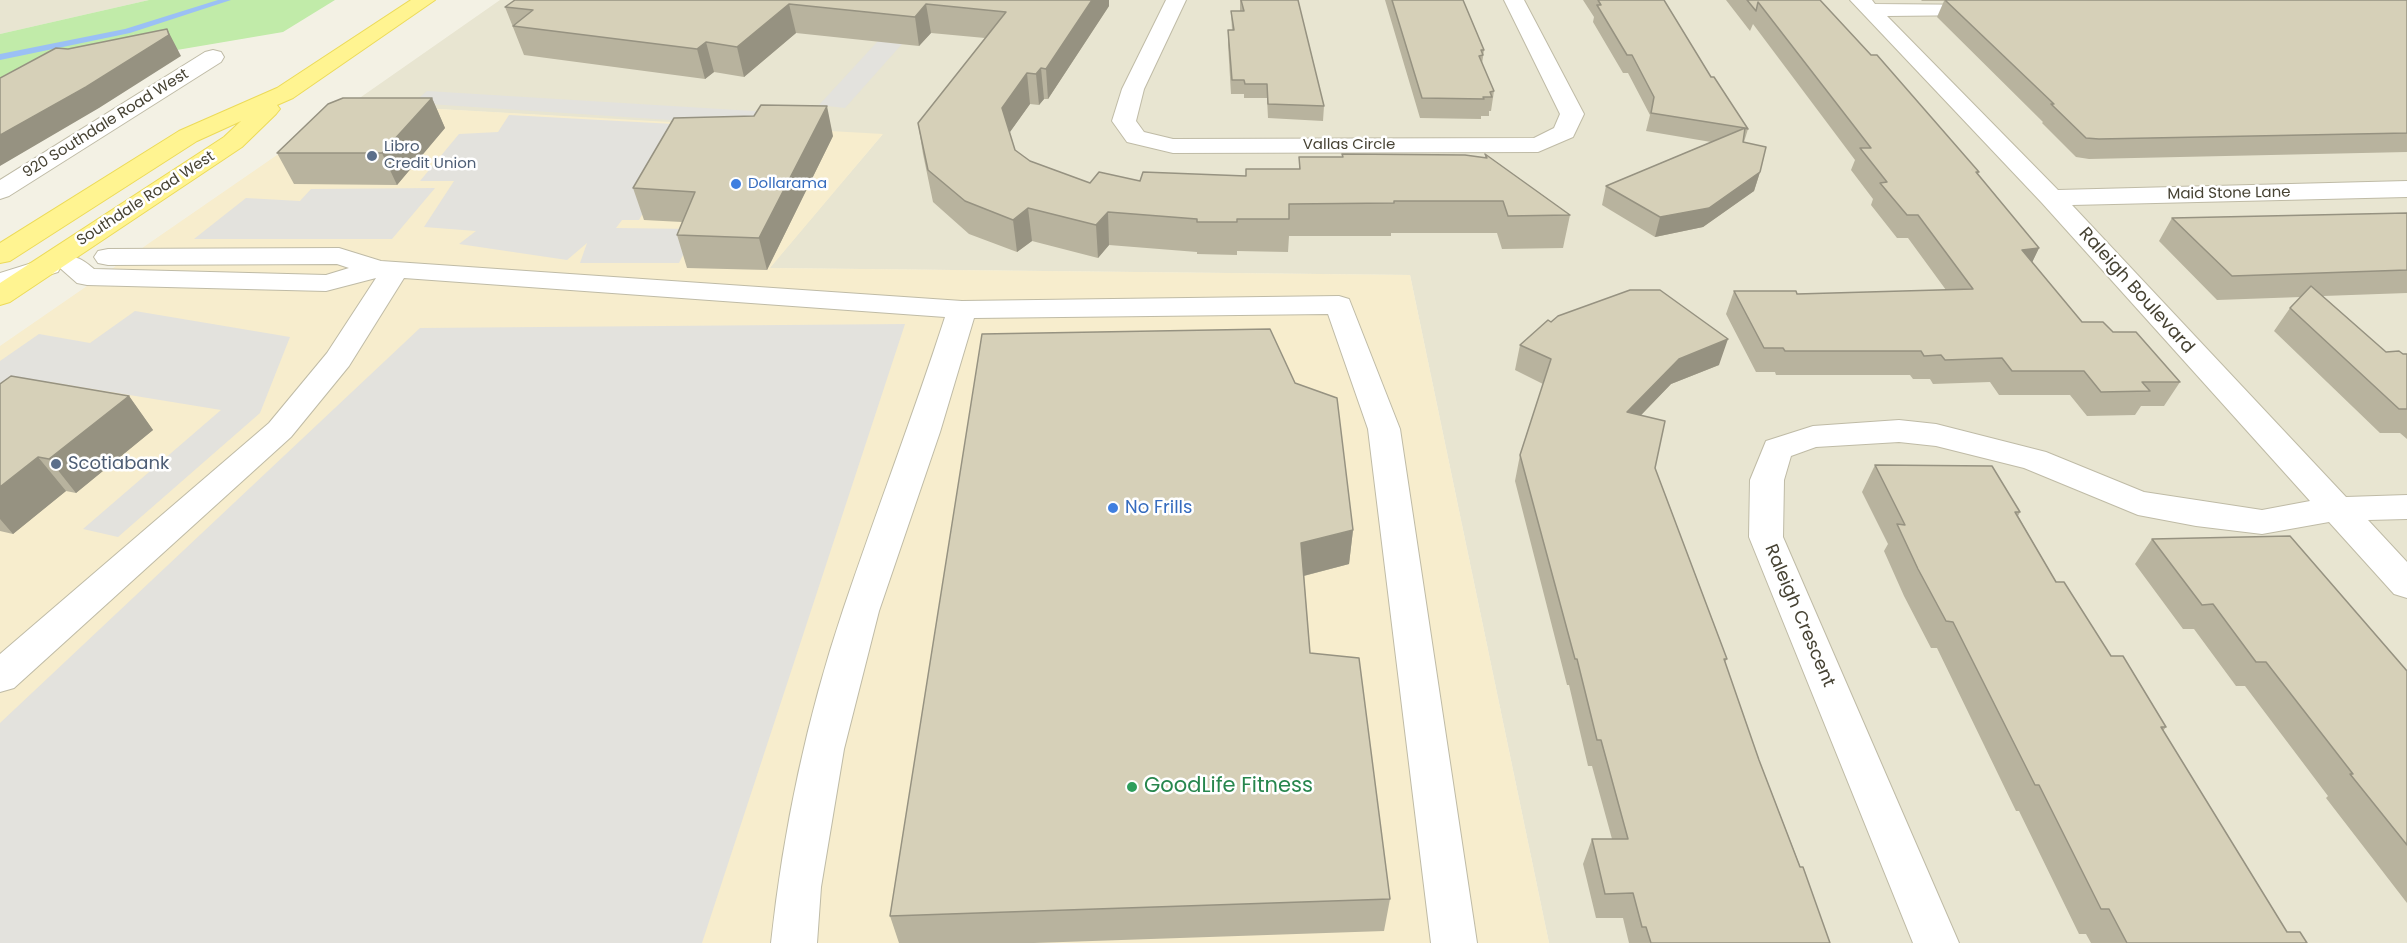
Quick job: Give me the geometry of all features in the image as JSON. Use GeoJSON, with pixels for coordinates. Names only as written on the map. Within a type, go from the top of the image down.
{"type":"FeatureCollection","features":[{"type":"Feature","properties":{"kind":"main road","name":"Southdale Road West"},"geometry":{"type":"LineString","coordinates":[[0,255],[188,136],[285,93],[426,0]]}},
{"type":"Feature","properties":{"kind":"main road","name":"Southdale Road West"},"geometry":{"type":"LineString","coordinates":[[0,296],[57,265],[233,142],[285,93]]}},
{"type":"Feature","properties":{"kind":"street","name":"Vallas Circle"},"geometry":{"type":"LineString","coordinates":[[1176,0],[1133,89],[1124,121],[1136,137],[1173,146],[1538,145],[1564,132],[1572,114],[1514,0]]}},
{"type":"Feature","properties":{"kind":"street"},"geometry":{"type":"LineString","coordinates":[[1865,5],[2001,8]]}},
{"type":"Feature","properties":{"kind":"street","name":"Raleigh Boulevard"},"geometry":{"type":"LineString","coordinates":[[1865,5],[2051,198],[2407,585]]}},
{"type":"Feature","properties":{"kind":"street","name":"920 Southdale Road West"},"geometry":{"type":"LineString","coordinates":[[0,191],[213,57]]}},
{"type":"Feature","properties":{"kind":"street","name":"Maid Stone Lane"},"geometry":{"type":"LineString","coordinates":[[2051,198],[2407,189]]}},
{"type":"Feature","properties":{"kind":"street"},"geometry":{"type":"LineString","coordinates":[[0,282],[57,265],[87,277],[326,283],[388,269],[962,310],[1339,305],[1384,429],[1454,943]]}},
{"type":"Feature","properties":{"kind":"street"},"geometry":{"type":"LineString","coordinates":[[0,677],[280,429],[338,359],[388,269]]}},
{"type":"Feature","properties":{"kind":"street"},"geometry":{"type":"LineString","coordinates":[[794,943],[799,887],[827,738],[861,611],[924,432],[962,310]]}},
{"type":"Feature","properties":{"kind":"street","name":"Raleigh Crescent"},"geometry":{"type":"LineString","coordinates":[[1936,943],[1766,537],[1767,480],[1777,449],[1813,437],[1899,431],[1936,435],[2034,460],[2138,503],[2196,514],[2262,522],[2335,509]]}},
{"type":"Feature","properties":{"kind":"street"},"geometry":{"type":"LineString","coordinates":[[2335,509],[2407,507]]}},
{"type":"Feature","properties":{"kind":"shaded area"},"geometry":{"type":"Polygon","coordinates":[[[0,0],[149,0],[0,34],[0,0]]]}},
{"type":"Feature","properties":{"kind":"shaded area"},"geometry":{"type":"Polygon","coordinates":[[[500,0],[2407,0],[2407,943],[1549,943],[1410,275],[769,268],[882,135],[351,104],[500,0]]]}},
{"type":"Feature","properties":{"kind":"shaded area"},"geometry":{"type":"Polygon","coordinates":[[[878,41],[902,44],[845,108],[819,105],[878,41]]]}},
{"type":"Feature","properties":{"kind":"shaded area"},"geometry":{"type":"Polygon","coordinates":[[[427,91],[786,113],[776,127],[413,103],[427,91]]]}},
{"type":"Feature","properties":{"kind":"shaded area"},"geometry":{"type":"Polygon","coordinates":[[[351,104],[883,134],[770,268],[1410,275],[1549,943],[0,943],[0,346],[351,104]]]}},
{"type":"Feature","properties":{"kind":"shaded area"},"geometry":{"type":"Polygon","coordinates":[[[509,115],[692,125],[639,220],[622,220],[616,228],[696,229],[679,263],[580,263],[587,243],[567,260],[459,244],[476,231],[424,227],[454,181],[420,181],[459,134],[498,132],[509,115]]]}},
{"type":"Feature","properties":{"kind":"shaded area"},"geometry":{"type":"Polygon","coordinates":[[[435,188],[392,239],[194,239],[246,198],[300,201],[311,189],[435,188]]]}},
{"type":"Feature","properties":{"kind":"shaded area"},"geometry":{"type":"Polygon","coordinates":[[[135,311],[290,337],[260,413],[118,537],[83,529],[221,410],[50,382],[0,418],[0,361],[39,334],[90,343],[135,311]]]}},
{"type":"Feature","properties":{"kind":"shaded area"},"geometry":{"type":"Polygon","coordinates":[[[905,324],[702,943],[0,943],[0,723],[420,328],[905,324]]]}},
{"type":"Feature","properties":{"kind":"green space"},"geometry":{"type":"Polygon","coordinates":[[[149,0],[335,0],[283,32],[0,80],[0,34],[149,0]]]}},
{"type":"Feature","properties":{"kind":"building"},"geometry":{"type":"Polygon","coordinates":[[[515,0],[1092,0],[1046,69],[1041,68],[1036,74],[1027,73],[1002,108],[1015,150],[1030,161],[1090,183],[1099,172],[1140,181],[1143,172],[1246,176],[1246,169],[1300,169],[1299,157],[1343,157],[1342,154],[1465,155],[1487,158],[1485,154],[1570,215],[1508,216],[1503,201],[1394,201],[1394,203],[1289,204],[1289,219],[1237,219],[1237,222],[1197,222],[1197,219],[1108,212],[1096,225],[1028,208],[1013,220],[965,201],[928,170],[918,123],[1006,12],[926,4],[915,17],[789,4],[737,47],[706,42],[697,49],[513,26],[533,10],[505,7],[515,0]]]}},
{"type":"Feature","properties":{"kind":"building"},"geometry":{"type":"Polygon","coordinates":[[[1241,0],[1298,0],[1324,106],[1268,104],[1267,84],[1245,84],[1244,80],[1232,80],[1228,30],[1234,30],[1231,11],[1244,11],[1241,0]]]}},
{"type":"Feature","properties":{"kind":"building"},"geometry":{"type":"Polygon","coordinates":[[[1392,0],[1463,0],[1484,50],[1481,50],[1483,55],[1479,56],[1494,91],[1490,92],[1492,97],[1483,97],[1484,99],[1422,98],[1392,0]]]}},
{"type":"Feature","properties":{"kind":"building"},"geometry":{"type":"Polygon","coordinates":[[[1598,0],[1664,0],[1711,77],[1714,77],[1748,129],[1651,113],[1654,97],[1632,55],[1627,55],[1597,5],[1601,5],[1598,0]]]}},
{"type":"Feature","properties":{"kind":"building"},"geometry":{"type":"Polygon","coordinates":[[[1747,0],[1820,0],[1871,55],[1877,55],[1979,172],[1976,172],[2039,248],[2022,250],[2082,322],[2103,322],[2113,332],[2136,332],[2180,382],[2142,382],[2150,391],[2101,392],[2084,371],[2012,371],[2002,358],[1945,360],[1941,355],[1924,356],[1921,351],[1785,351],[1783,348],[1764,348],[1734,291],[1796,291],[1797,294],[1973,289],[1918,215],[1907,215],[1880,183],[1887,182],[1860,148],[1871,148],[1758,2],[1756,11],[1747,0]]]}},
{"type":"Feature","properties":{"kind":"building"},"geometry":{"type":"Polygon","coordinates":[[[1945,0],[2407,0],[2407,133],[2086,138],[2051,104],[2054,104],[1945,0]]]}},
{"type":"Feature","properties":{"kind":"building"},"geometry":{"type":"Polygon","coordinates":[[[167,29],[169,35],[86,87],[0,135],[0,78],[56,48],[68,49],[167,29]]]}},
{"type":"Feature","properties":{"kind":"building"},"geometry":{"type":"Polygon","coordinates":[[[343,98],[432,98],[382,153],[277,153],[328,104],[343,98]]]}},
{"type":"Feature","properties":{"kind":"building","name":"Dollarama"},"geometry":{"type":"Polygon","coordinates":[[[761,105],[827,106],[759,238],[677,235],[695,192],[633,188],[674,118],[754,116],[761,105]]]}},
{"type":"Feature","properties":{"kind":"building"},"geometry":{"type":"Polygon","coordinates":[[[1745,128],[1743,142],[1766,147],[1760,172],[1709,208],[1660,217],[1606,186],[1745,128]]]}},
{"type":"Feature","properties":{"kind":"building"},"geometry":{"type":"Polygon","coordinates":[[[2407,213],[2407,270],[2232,276],[2172,218],[2407,213]]]}},
{"type":"Feature","properties":{"kind":"building"},"geometry":{"type":"Polygon","coordinates":[[[2311,286],[2386,352],[2399,351],[2407,354],[2407,409],[2399,409],[2290,308],[2311,286]]]}},
{"type":"Feature","properties":{"kind":"building"},"geometry":{"type":"Polygon","coordinates":[[[1630,290],[1660,290],[1728,339],[1679,359],[1627,412],[1665,421],[1655,468],[1727,659],[1724,659],[1759,760],[1800,867],[1803,867],[1830,943],[1651,943],[1646,927],[1642,927],[1633,893],[1605,894],[1592,839],[1628,839],[1601,740],[1597,740],[1577,659],[1575,659],[1520,455],[1551,359],[1520,345],[1548,320],[1551,322],[1558,316],[1630,290]]]}},
{"type":"Feature","properties":{"kind":"building"},"geometry":{"type":"Polygon","coordinates":[[[1270,329],[1295,383],[1337,398],[1353,530],[1301,543],[1310,653],[1359,658],[1390,899],[890,916],[982,334],[1270,329]]]}},
{"type":"Feature","properties":{"kind":"building"},"geometry":{"type":"Polygon","coordinates":[[[11,376],[129,396],[49,459],[38,457],[0,487],[0,384],[11,376]]]}},
{"type":"Feature","properties":{"kind":"building"},"geometry":{"type":"Polygon","coordinates":[[[1875,465],[1992,466],[2020,512],[2015,512],[2056,582],[2064,582],[2111,656],[2123,656],[2166,727],[2161,727],[2287,932],[2300,932],[2307,943],[2127,943],[2109,909],[2101,909],[2039,785],[2035,785],[1953,622],[1946,621],[1918,569],[1897,524],[1905,525],[1875,465]]]}},
{"type":"Feature","properties":{"kind":"building"},"geometry":{"type":"Polygon","coordinates":[[[2290,536],[2407,671],[2407,845],[2350,774],[2353,774],[2266,662],[2256,662],[2213,604],[2202,605],[2152,539],[2290,536]]]}},
{"type":"Feature","properties":{"kind":"waterway"},"geometry":{"type":"LineString","coordinates":[[0,57],[127,31],[227,0]]}},
{"type":"Feature","properties":{"kind":"place","name":"Libro Credit Union"},"geometry":{"type":"Point","coordinates":[372,156]}},
{"type":"Feature","properties":{"kind":"place","name":"Dollarama"},"geometry":{"type":"Point","coordinates":[736,184]}},
{"type":"Feature","properties":{"kind":"place","name":"Scotiabank"},"geometry":{"type":"Point","coordinates":[56,464]}},
{"type":"Feature","properties":{"kind":"place","name":"No Frills"},"geometry":{"type":"Point","coordinates":[1113,508]}},
{"type":"Feature","properties":{"kind":"place","name":"GoodLife Fitness"},"geometry":{"type":"Point","coordinates":[1132,787]}}]}
